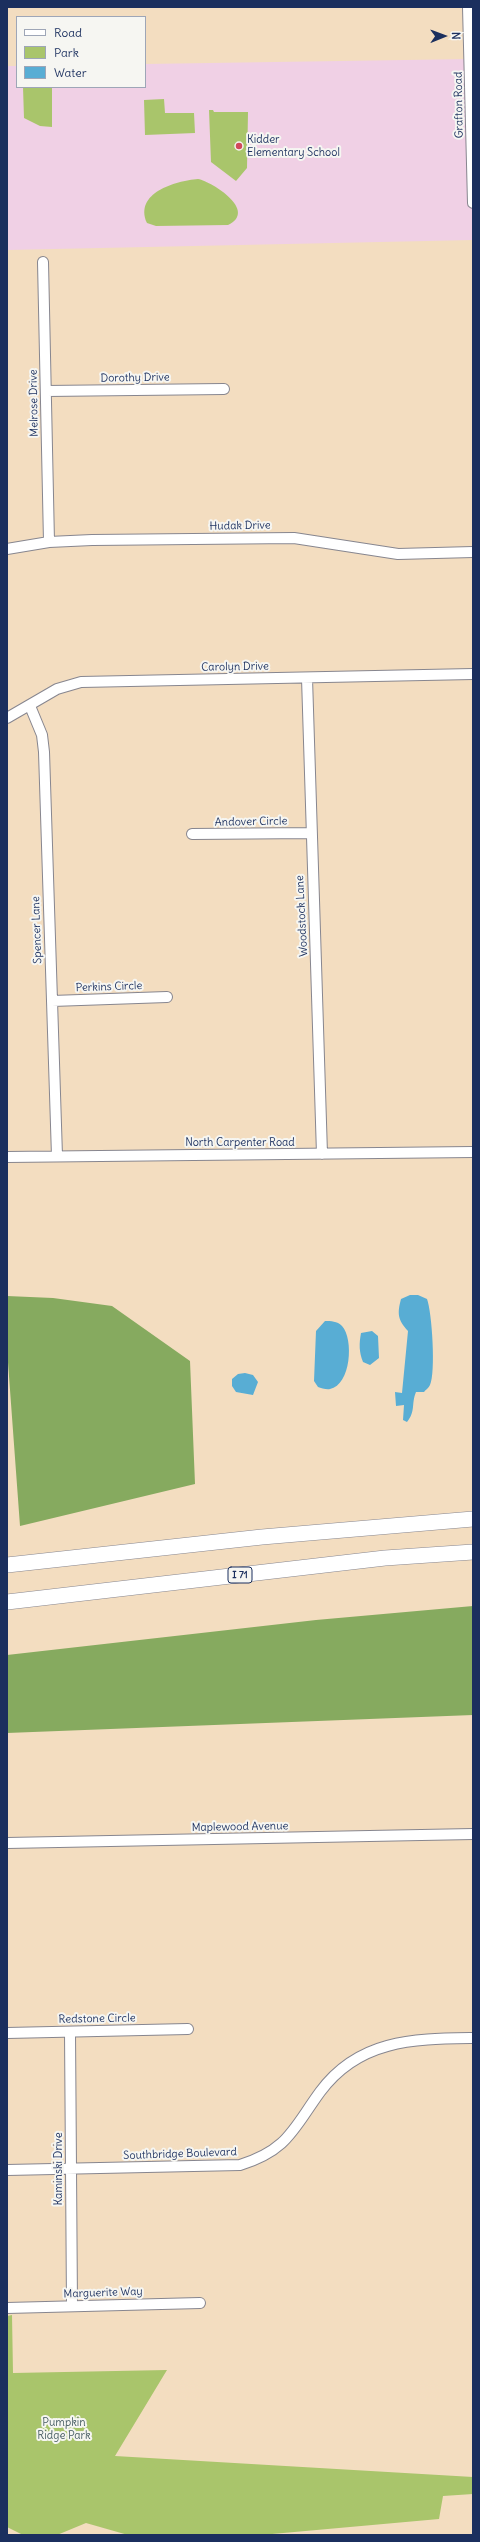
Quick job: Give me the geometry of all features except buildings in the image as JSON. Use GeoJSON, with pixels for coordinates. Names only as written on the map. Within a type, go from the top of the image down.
{"type":"FeatureCollection","features":[{"type":"Feature","properties":{"kind":"highway"},"geometry":{"type":"LineString","coordinates":[[7,1565],[262,1537],[473,1518]]}},
{"type":"Feature","properties":{"kind":"highway","name":"I 71"},"geometry":{"type":"LineString","coordinates":[[7,1602],[385,1558],[473,1552]]}},
{"type":"Feature","properties":{"kind":"street","name":"Grafton Road"},"geometry":{"type":"LineString","coordinates":[[468,7],[473,203]]}},
{"type":"Feature","properties":{"kind":"street","name":"Melrose Drive"},"geometry":{"type":"LineString","coordinates":[[43,262],[49,542]]}},
{"type":"Feature","properties":{"kind":"street","name":"Dorothy Drive"},"geometry":{"type":"LineString","coordinates":[[46,391],[224,389]]}},
{"type":"Feature","properties":{"kind":"street","name":"Hudak Drive"},"geometry":{"type":"LineString","coordinates":[[7,548],[49,542],[294,538],[398,554],[473,552]]}},
{"type":"Feature","properties":{"kind":"street","name":"Carolyn Drive"},"geometry":{"type":"LineString","coordinates":[[7,718],[57,689],[81,682],[473,674]]}},
{"type":"Feature","properties":{"kind":"street","name":"Woodstock Lane"},"geometry":{"type":"LineString","coordinates":[[307,678],[322,1154]]}},
{"type":"Feature","properties":{"kind":"street","name":"Spencer Lane"},"geometry":{"type":"LineString","coordinates":[[30,706],[42,735],[44,752],[57,1156]]}},
{"type":"Feature","properties":{"kind":"street","name":"Andover Circle"},"geometry":{"type":"LineString","coordinates":[[192,834],[311,833]]}},
{"type":"Feature","properties":{"kind":"street","name":"Perkins Circle"},"geometry":{"type":"LineString","coordinates":[[52,1001],[167,997]]}},
{"type":"Feature","properties":{"kind":"street","name":"North Carpenter Road"},"geometry":{"type":"LineString","coordinates":[[7,1157],[473,1152]]}},
{"type":"Feature","properties":{"kind":"street","name":"Maplewood Avenue"},"geometry":{"type":"LineString","coordinates":[[7,1844],[473,1834]]}},
{"type":"Feature","properties":{"kind":"street","name":"Redstone Circle"},"geometry":{"type":"LineString","coordinates":[[7,2033],[188,2029]]}},
{"type":"Feature","properties":{"kind":"street","name":"Kaminski Drive"},"geometry":{"type":"LineString","coordinates":[[70,2032],[72,2306]]}},
{"type":"Feature","properties":{"kind":"street","name":"Southbridge Boulevard"},"geometry":{"type":"LineString","coordinates":[[7,2170],[226,2166],[254,2160],[268,2154],[291,2135],[324,2088],[355,2059],[371,2050],[404,2041],[473,2038]]}},
{"type":"Feature","properties":{"kind":"street","name":"Marguerite Way"},"geometry":{"type":"LineString","coordinates":[[7,2308],[200,2303]]}},
{"type":"Feature","properties":{"kind":"shaded area","name":"Kidder Elementary School"},"geometry":{"type":"Polygon","coordinates":[[[470,59],[473,240],[7,250],[7,66],[16,66],[16,88],[146,88],[146,64],[470,59]]]}},
{"type":"Feature","properties":{"kind":"green space"},"geometry":{"type":"Polygon","coordinates":[[[23,88],[52,88],[52,127],[40,126],[24,118],[23,88]]]}},
{"type":"Feature","properties":{"kind":"green space"},"geometry":{"type":"Polygon","coordinates":[[[164,99],[165,113],[194,113],[195,133],[145,135],[144,100],[164,99]]]}},
{"type":"Feature","properties":{"kind":"green space"},"geometry":{"type":"Polygon","coordinates":[[[209,110],[213,110],[214,112],[248,112],[247,168],[236,181],[211,162],[209,110]]]}},
{"type":"Feature","properties":{"kind":"green space"},"geometry":{"type":"Polygon","coordinates":[[[198,179],[213,185],[230,198],[236,205],[238,212],[236,219],[228,225],[156,226],[147,223],[145,213],[146,204],[151,196],[159,190],[178,182],[198,179]]]}},
{"type":"Feature","properties":{"kind":"green space"},"geometry":{"type":"Polygon","coordinates":[[[7,1296],[53,1298],[112,1306],[190,1361],[195,1484],[20,1526],[7,1349],[7,1296]]]}},
{"type":"Feature","properties":{"kind":"green space"},"geometry":{"type":"Polygon","coordinates":[[[473,1606],[473,1715],[7,1733],[7,1655],[316,1620],[473,1606]]]}},
{"type":"Feature","properties":{"kind":"green space","name":"Pumpkin Ridge Park"},"geometry":{"type":"Polygon","coordinates":[[[12,2315],[13,2373],[167,2370],[115,2456],[473,2477],[473,2494],[443,2496],[439,2519],[261,2535],[128,2535],[86,2523],[57,2535],[23,2535],[7,2527],[7,2316],[12,2315]]]}},
{"type":"Feature","properties":{"kind":"water"},"geometry":{"type":"Polygon","coordinates":[[[410,1295],[418,1295],[427,1299],[432,1329],[433,1368],[429,1386],[424,1392],[416,1392],[412,1414],[407,1422],[403,1420],[404,1405],[396,1406],[395,1392],[402,1393],[408,1331],[400,1320],[399,1309],[401,1299],[410,1295]]]}},
{"type":"Feature","properties":{"kind":"water"},"geometry":{"type":"Polygon","coordinates":[[[325,1321],[336,1322],[342,1326],[346,1332],[349,1351],[346,1371],[342,1379],[337,1386],[329,1389],[318,1387],[314,1381],[316,1331],[325,1321]]]}},
{"type":"Feature","properties":{"kind":"water"},"geometry":{"type":"Polygon","coordinates":[[[372,1331],[378,1336],[379,1358],[370,1365],[363,1362],[360,1351],[360,1341],[361,1333],[372,1331]]]}},
{"type":"Feature","properties":{"kind":"water"},"geometry":{"type":"Polygon","coordinates":[[[245,1373],[253,1375],[258,1382],[253,1395],[236,1392],[232,1386],[232,1379],[238,1374],[245,1373]]]}},
{"type":"Feature","properties":{"kind":"place","name":"Kidder Elementary School"},"geometry":{"type":"Point","coordinates":[239,146]}}]}
